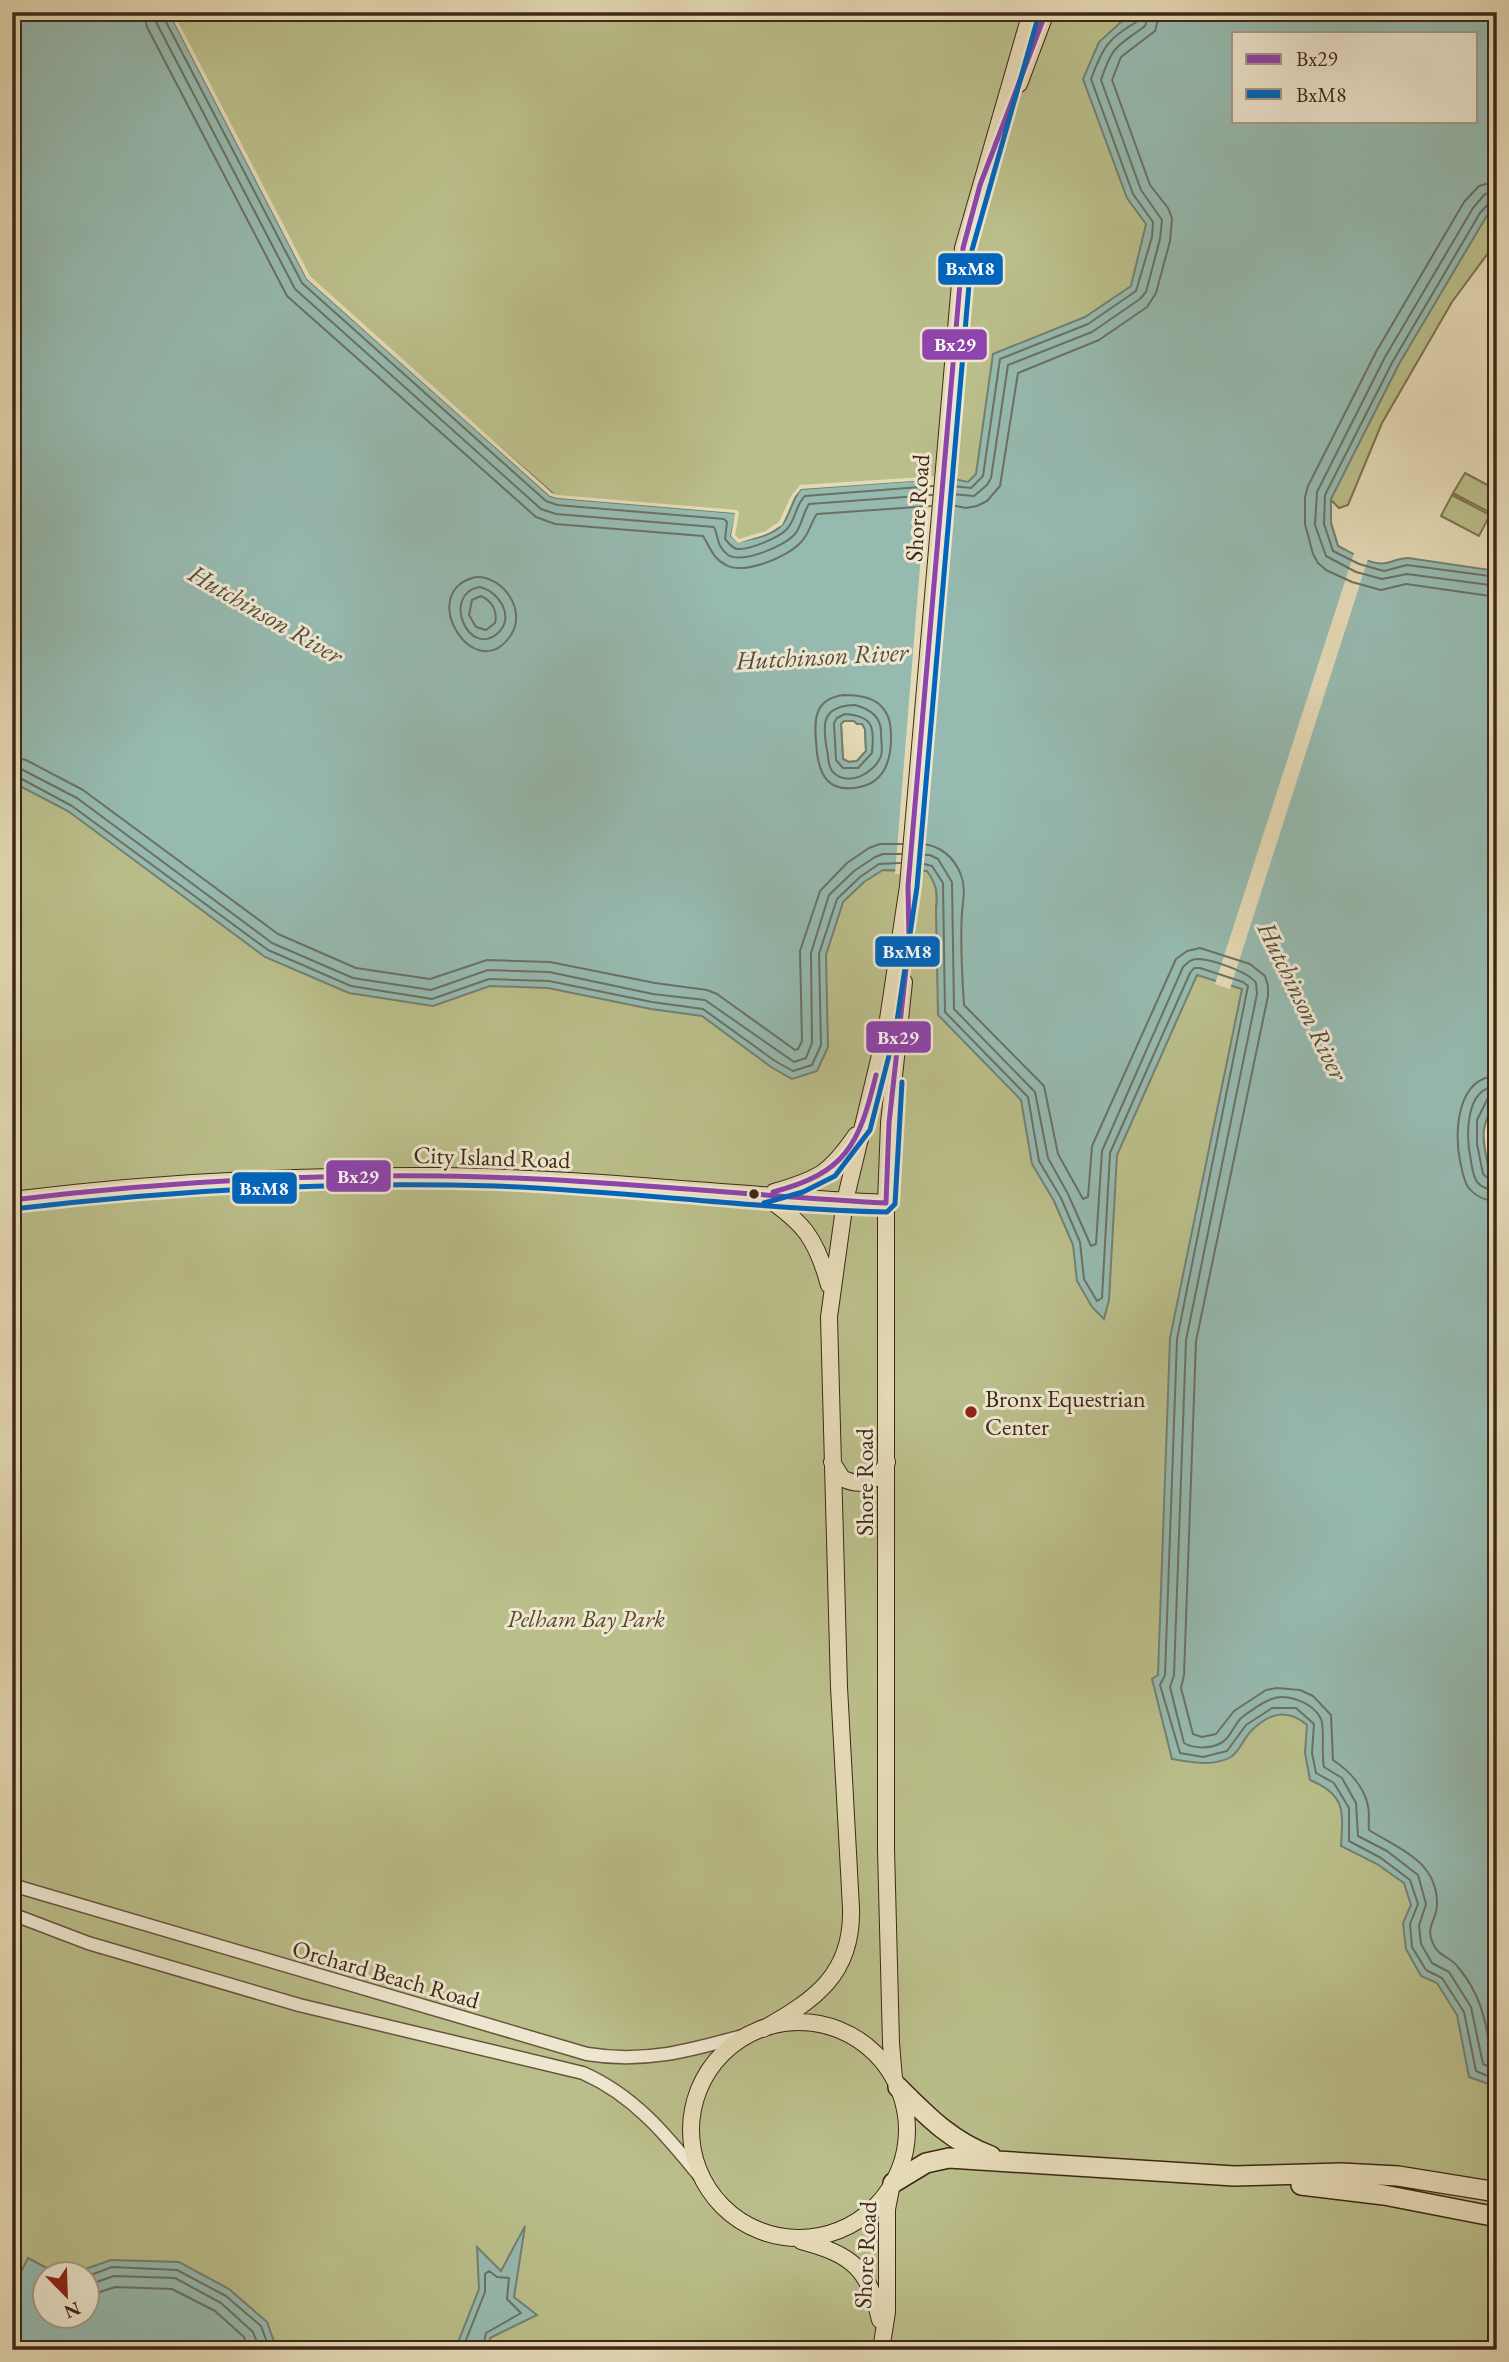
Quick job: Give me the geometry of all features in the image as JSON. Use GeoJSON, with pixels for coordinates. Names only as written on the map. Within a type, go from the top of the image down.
{"type":"FeatureCollection","features":[{"type":"Feature","properties":{"kind":"highway"},"geometry":{"type":"LineString","coordinates":[[896,2083],[944,2132],[978,2151],[1012,2163]]}},
{"type":"Feature","properties":{"kind":"highway"},"geometry":{"type":"LineString","coordinates":[[892,2183],[926,2163],[954,2159],[1234,2176],[1341,2173],[1387,2176],[1497,2192]]}},
{"type":"Feature","properties":{"kind":"highway"},"geometry":{"type":"LineString","coordinates":[[1234,2176],[1384,2195],[1497,2217]]}},
{"type":"Feature","properties":{"kind":"main road","name":"Shore Road"},"geometry":{"type":"LineString","coordinates":[[758,2031],[801,2007],[820,1992],[841,1963],[851,1927],[832,1460],[829,1328],[831,1293],[845,1201],[887,1026],[908,886],[962,248],[1031,12]]}},
{"type":"Feature","properties":{"kind":"main road","name":"Shore Road"},"geometry":{"type":"LineString","coordinates":[[996,138],[1021,81],[1046,12]]}},
{"type":"Feature","properties":{"kind":"main road","name":"Shore Road"},"geometry":{"type":"LineString","coordinates":[[896,2083],[891,2043],[886,1837],[886,1203],[889,1123],[909,942],[908,886]]}},
{"type":"Feature","properties":{"kind":"main road"},"geometry":{"type":"LineString","coordinates":[[762,1195],[800,1184],[830,1169],[863,1125]]}},
{"type":"Feature","properties":{"kind":"main road","name":"City Island Road"},"geometry":{"type":"LineString","coordinates":[[12,1200],[175,1183],[361,1177],[509,1179],[886,1203]]}},
{"type":"Feature","properties":{"kind":"main road"},"geometry":{"type":"LineString","coordinates":[[762,1195],[805,1228],[821,1257],[831,1293]]}},
{"type":"Feature","properties":{"kind":"main road"},"geometry":{"type":"LineString","coordinates":[[832,1460],[835,1470],[842,1478],[862,1483],[877,1478],[887,1459]]}},
{"type":"Feature","properties":{"kind":"main road"},"geometry":{"type":"LineString","coordinates":[[801,2022],[841,2031],[874,2052],[896,2083],[906,2116],[906,2137],[901,2165],[892,2183],[874,2207],[850,2225],[821,2235],[782,2236],[751,2227],[730,2213],[714,2197],[702,2179],[691,2140],[691,2119],[702,2081],[713,2064],[728,2049],[758,2031],[801,2022]]}},
{"type":"Feature","properties":{"kind":"main road","name":"Shore Road"},"geometry":{"type":"LineString","coordinates":[[881,2350],[882,2330],[887,2312],[887,2209],[892,2183]]}},
{"type":"Feature","properties":{"kind":"main road","name":"Shore Road"},"geometry":{"type":"LineString","coordinates":[[782,2236],[830,2250],[856,2266],[870,2285],[882,2330]]}},
{"type":"Feature","properties":{"kind":"street"},"geometry":{"type":"LineString","coordinates":[[1497,374],[1497,389]]}},
{"type":"Feature","properties":{"kind":"street","name":"Orchard Beach Road"},"geometry":{"type":"LineString","coordinates":[[12,1885],[587,2054],[630,2058],[660,2056],[758,2031]]}},
{"type":"Feature","properties":{"kind":"street","name":"Orchard Beach Road"},"geometry":{"type":"LineString","coordinates":[[12,1914],[88,1942],[299,2005],[531,2059],[583,2074],[613,2088],[642,2111],[702,2179]]}},
{"type":"Feature","properties":{"kind":"green space"},"geometry":{"type":"Polygon","coordinates":[[[169,12],[1497,12],[1497,241],[1452,302],[1382,423],[1348,505],[1339,508],[1331,500],[1331,523],[1338,546],[1306,544],[1476,122],[1478,122],[1478,32],[1232,32],[1234,122],[1199,430],[782,525],[738,543],[558,498],[307,279],[169,12]]]}},
{"type":"Feature","properties":{"kind":"green space"},"geometry":{"type":"Polygon","coordinates":[[[1465,473],[1497,490],[1497,502],[1491,513],[1453,493],[1465,473]]]}},
{"type":"Feature","properties":{"kind":"green space"},"geometry":{"type":"Polygon","coordinates":[[[1452,495],[1490,515],[1479,536],[1441,516],[1452,495]]]}},
{"type":"Feature","properties":{"kind":"green space","name":"Pelham Bay Park"},"geometry":{"type":"Polygon","coordinates":[[[859,720],[866,726],[883,870],[927,871],[936,889],[936,910],[1197,974],[1242,989],[1497,1371],[1497,2350],[12,2350],[12,733],[859,720]],[[844,721],[841,724],[843,759],[849,762],[857,761],[866,751],[865,729],[862,724],[844,721]]]}},
{"type":"Feature","properties":{"kind":"water","name":"Hutchinson River"},"geometry":{"type":"Polygon","coordinates":[[[12,12],[169,12],[307,279],[550,496],[736,513],[731,536],[738,542],[778,529],[801,489],[949,478],[968,482],[976,474],[993,354],[1085,317],[1131,286],[1146,224],[1127,198],[1083,79],[1099,42],[1121,22],[1140,12],[1497,12],[1497,204],[1486,217],[1399,364],[1331,499],[1331,523],[1338,546],[1374,562],[1386,563],[1408,558],[1497,571],[1497,1097],[1487,1117],[1484,1133],[1489,1171],[1497,1176],[1497,2087],[1469,2077],[1457,2015],[1437,1983],[1421,1976],[1406,1949],[1403,1923],[1411,1905],[1404,1883],[1377,1864],[1341,1846],[1340,1806],[1330,1792],[1310,1780],[1305,1753],[1307,1725],[1292,1716],[1278,1715],[1258,1725],[1248,1734],[1234,1755],[1224,1760],[1202,1763],[1172,1759],[1152,1679],[1158,1675],[1170,1338],[1242,989],[1197,975],[1117,1155],[1109,1300],[1104,1319],[1092,1307],[1077,1281],[1073,1245],[1054,1201],[1032,1164],[1021,1100],[938,1015],[937,894],[927,871],[883,870],[864,882],[843,902],[826,955],[828,1047],[817,1071],[792,1079],[771,1067],[702,1016],[651,1009],[548,988],[490,986],[433,1006],[349,993],[265,957],[68,811],[12,782],[12,12]],[[844,721],[841,724],[843,759],[849,762],[857,761],[866,751],[865,729],[862,724],[844,721]]]}},
{"type":"Feature","properties":{"kind":"water"},"geometry":{"type":"Polygon","coordinates":[[[525,2226],[514,2297],[537,2315],[490,2338],[488,2350],[455,2350],[479,2289],[477,2247],[501,2271],[525,2226]]]}},
{"type":"Feature","properties":{"kind":"water"},"geometry":{"type":"Polygon","coordinates":[[[28,2258],[32,2260],[32,2330],[102,2330],[102,2263],[111,2260],[179,2262],[229,2289],[267,2322],[277,2350],[12,2350],[12,2285],[28,2258]]]}},
{"type":"Feature","properties":{"kind":"pier"},"geometry":{"type":"Polygon","coordinates":[[[169,12],[173,12],[310,276],[552,493],[737,510],[739,513],[735,535],[739,539],[765,531],[779,522],[791,496],[800,485],[954,475],[921,874],[895,874],[927,480],[801,489],[794,497],[782,525],[766,534],[738,543],[731,536],[735,513],[550,496],[307,279],[169,12]]]}},
{"type":"Feature","properties":{"kind":"pier"},"geometry":{"type":"Polygon","coordinates":[[[1355,550],[1369,556],[1230,989],[1215,984],[1355,550]]]}},
{"type":"Feature","properties":{"kind":"transit line","name":"Bx29"},"geometry":{"type":"LineString","coordinates":[[12,1200],[226,1181],[441,1176],[553,1180],[886,1203],[889,1123],[909,942],[908,886],[963,248],[980,185],[1046,12]]}},
{"type":"Feature","properties":{"kind":"transit line","name":"BxM8"},"geometry":{"type":"LineString","coordinates":[[764,1203],[803,1192],[835,1176],[870,1130],[896,1028],[917,887],[972,250],[1039,14]]}},
{"type":"Feature","properties":{"kind":"transit line","name":"Bx29"},"geometry":{"type":"LineString","coordinates":[[773,1192],[818,1176],[846,1153],[863,1120],[876,1075]]}},
{"type":"Feature","properties":{"kind":"transit line","name":"BxM8"},"geometry":{"type":"LineString","coordinates":[[13,1209],[254,1188],[435,1185],[544,1188],[887,1212],[895,1204],[902,1082]]}},
{"type":"Feature","properties":{"kind":"place","name":"Bronx Equestrian Center"},"geometry":{"type":"Point","coordinates":[971,1412]}}]}
